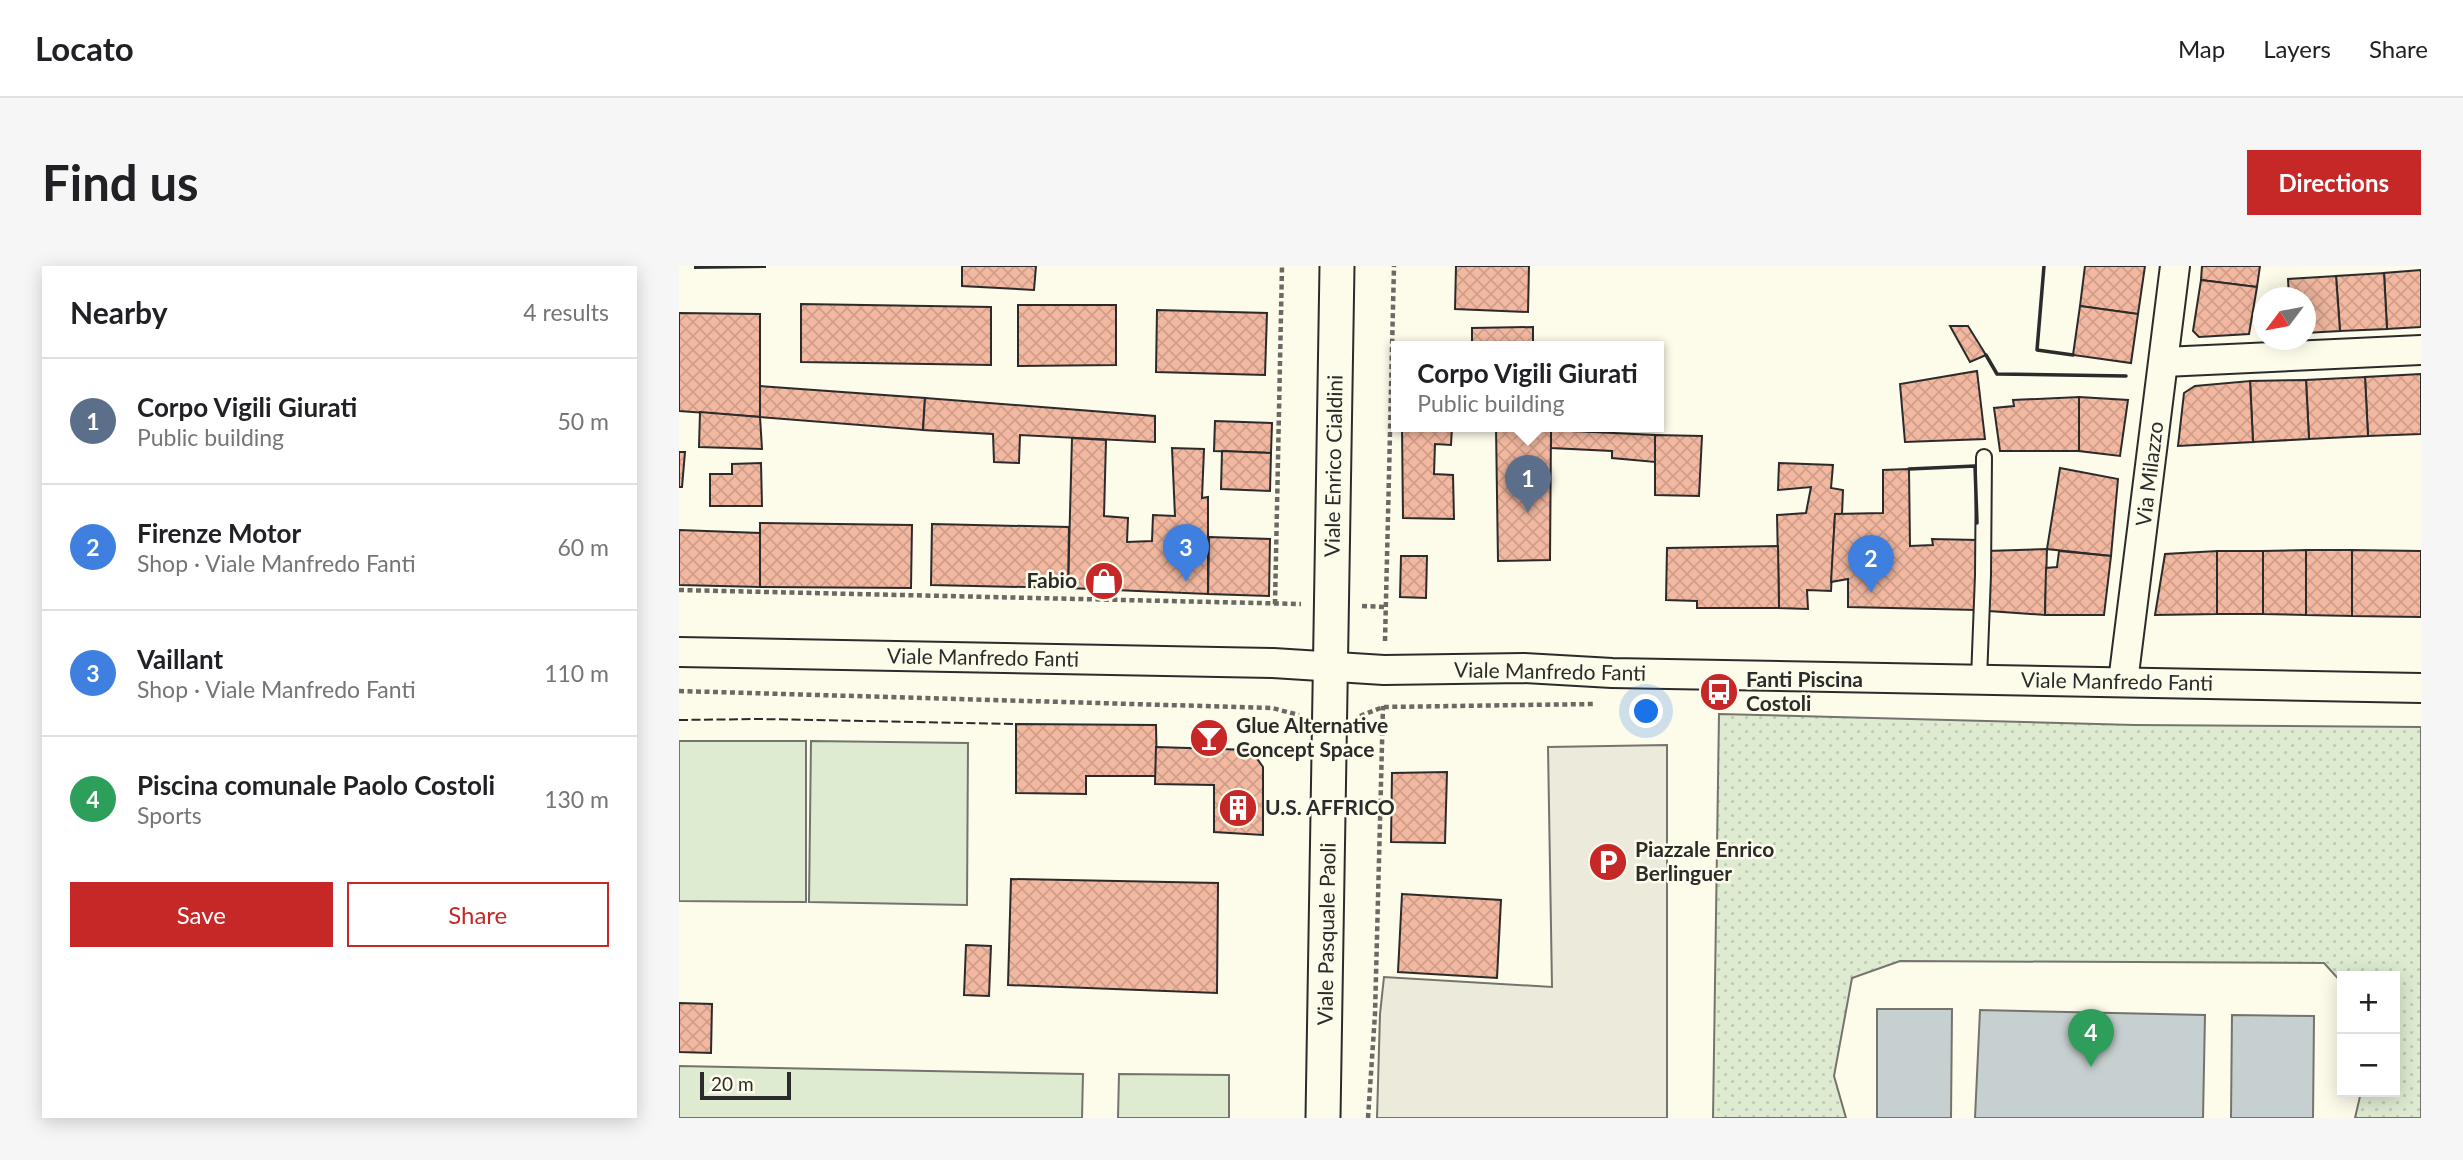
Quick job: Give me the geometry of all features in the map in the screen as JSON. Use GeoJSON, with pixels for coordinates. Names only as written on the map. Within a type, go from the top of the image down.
{"type":"FeatureCollection","features":[{"type":"Feature","properties":{"kind":"street","name":"Viale Enrico Cialdini"},"geometry":{"type":"LineString","coordinates":[[1331,666],[1338,266]]}},
{"type":"Feature","properties":{"kind":"street","name":"Via Milazzo"},"geometry":{"type":"LineString","coordinates":[[2123,682],[2175,266]]}},
{"type":"Feature","properties":{"kind":"street"},"geometry":{"type":"LineString","coordinates":[[2164,362],[2421,350]]}},
{"type":"Feature","properties":{"kind":"street","name":"Viale Manfredo Fanti"},"geometry":{"type":"LineString","coordinates":[[679,652],[1331,666],[1384,670],[1524,668],[1612,673],[2421,688]]}},
{"type":"Feature","properties":{"kind":"street","name":"Viale Pasquale Paoli"},"geometry":{"type":"LineString","coordinates":[[1323,1118],[1331,666]]}},
{"type":"Feature","properties":{"kind":"lane"},"geometry":{"type":"LineString","coordinates":[[1979,679],[1984,457]]}},
{"type":"Feature","properties":{"kind":"path"},"geometry":{"type":"LineString","coordinates":[[679,590],[1275,604],[1282,266]]}},
{"type":"Feature","properties":{"kind":"path"},"geometry":{"type":"LineString","coordinates":[[1392,341],[1394,266]]}},
{"type":"Feature","properties":{"kind":"path"},"geometry":{"type":"LineString","coordinates":[[1386,607],[1391,394]]}},
{"type":"Feature","properties":{"kind":"path"},"geometry":{"type":"LineString","coordinates":[[679,691],[1272,708],[1299,715]]}},
{"type":"Feature","properties":{"kind":"path"},"geometry":{"type":"LineString","coordinates":[[1362,716],[1383,707],[1375,1014],[1368,1118]]}},
{"type":"Feature","properties":{"kind":"green space"},"geometry":{"type":"Polygon","coordinates":[[[1719,714],[2134,725],[2421,727],[2421,1118],[2355,1118],[2360,1097],[2400,1097],[2400,971],[2337,971],[2337,977],[2324,963],[1900,961],[1852,978],[1834,1076],[1846,1118],[1713,1118],[1719,714]]]}},
{"type":"Feature","properties":{"kind":"green space"},"geometry":{"type":"Polygon","coordinates":[[[679,741],[806,741],[806,902],[679,901],[679,741]]]}},
{"type":"Feature","properties":{"kind":"green space"},"geometry":{"type":"Polygon","coordinates":[[[811,741],[968,743],[967,905],[809,902],[811,741]]]}},
{"type":"Feature","properties":{"kind":"green space"},"geometry":{"type":"Polygon","coordinates":[[[679,1066],[1083,1074],[1082,1118],[679,1118],[679,1066]]]}},
{"type":"Feature","properties":{"kind":"green space"},"geometry":{"type":"Polygon","coordinates":[[[1119,1074],[1229,1075],[1229,1118],[1118,1118],[1119,1074]]]}},
{"type":"Feature","properties":{"kind":"shaded area","name":"Piazzale Enrico Berlinguer"},"geometry":{"type":"Polygon","coordinates":[[[1667,745],[1667,1118],[1377,1118],[1380,1014],[1384,977],[1552,987],[1548,747],[1667,745]]]}},
{"type":"Feature","properties":{"kind":"shaded area"},"geometry":{"type":"Polygon","coordinates":[[[1877,1009],[1952,1009],[1951,1118],[1877,1118],[1877,1009]]]}},
{"type":"Feature","properties":{"kind":"shaded area"},"geometry":{"type":"Polygon","coordinates":[[[1980,1010],[2205,1015],[2203,1118],[1975,1118],[1980,1010]]]}},
{"type":"Feature","properties":{"kind":"shaded area"},"geometry":{"type":"Polygon","coordinates":[[[2232,1015],[2314,1016],[2313,1118],[2231,1118],[2232,1015]]]}},
{"type":"Feature","properties":{"kind":"building"},"geometry":{"type":"Polygon","coordinates":[[[765,266],[765,267],[695,268],[765,266]]]}},
{"type":"Feature","properties":{"kind":"building"},"geometry":{"type":"Polygon","coordinates":[[[962,266],[1036,266],[1034,290],[962,286],[962,266]]]}},
{"type":"Feature","properties":{"kind":"building"},"geometry":{"type":"Polygon","coordinates":[[[1456,266],[1529,266],[1528,312],[1455,309],[1456,266]]]}},
{"type":"Feature","properties":{"kind":"building"},"geometry":{"type":"Polygon","coordinates":[[[2085,266],[2145,266],[2138,314],[2080,306],[2085,266]]]}},
{"type":"Feature","properties":{"kind":"building"},"geometry":{"type":"Polygon","coordinates":[[[2202,266],[2260,266],[2257,287],[2201,280],[2202,266]]]}},
{"type":"Feature","properties":{"kind":"building"},"geometry":{"type":"Polygon","coordinates":[[[2421,270],[2421,327],[2387,329],[2384,273],[2421,270]]]}},
{"type":"Feature","properties":{"kind":"building"},"geometry":{"type":"Polygon","coordinates":[[[2384,273],[2387,329],[2340,331],[2336,276],[2384,273]]]}},
{"type":"Feature","properties":{"kind":"building"},"geometry":{"type":"Polygon","coordinates":[[[2336,276],[2340,331],[2316,332],[2316,287],[2288,287],[2288,279],[2336,276]]]}},
{"type":"Feature","properties":{"kind":"building"},"geometry":{"type":"Polygon","coordinates":[[[2201,280],[2257,287],[2253,287],[2249,334],[2199,337],[2193,331],[2201,280]]]}},
{"type":"Feature","properties":{"kind":"building"},"geometry":{"type":"Polygon","coordinates":[[[801,304],[991,307],[991,365],[801,362],[801,304]]]}},
{"type":"Feature","properties":{"kind":"building"},"geometry":{"type":"Polygon","coordinates":[[[1018,305],[1116,305],[1116,365],[1018,366],[1018,305]]]}},
{"type":"Feature","properties":{"kind":"building"},"geometry":{"type":"Polygon","coordinates":[[[2080,306],[2138,314],[2131,363],[2073,355],[2080,306]]]}},
{"type":"Feature","properties":{"kind":"building"},"geometry":{"type":"Polygon","coordinates":[[[1157,310],[1267,313],[1265,375],[1156,372],[1157,310]]]}},
{"type":"Feature","properties":{"kind":"building"},"geometry":{"type":"Polygon","coordinates":[[[679,313],[760,314],[760,417],[679,411],[679,313]]]}},
{"type":"Feature","properties":{"kind":"building"},"geometry":{"type":"Polygon","coordinates":[[[1950,326],[1968,326],[1986,355],[1970,362],[1950,326]]]}},
{"type":"Feature","properties":{"kind":"building"},"geometry":{"type":"Polygon","coordinates":[[[1533,327],[1533,341],[1472,341],[1472,328],[1533,327]]]}},
{"type":"Feature","properties":{"kind":"building"},"geometry":{"type":"Polygon","coordinates":[[[1977,371],[1985,439],[1905,442],[1900,384],[1977,371]]]}},
{"type":"Feature","properties":{"kind":"building"},"geometry":{"type":"Polygon","coordinates":[[[2421,374],[2421,434],[2368,436],[2365,377],[2421,374]]]}},
{"type":"Feature","properties":{"kind":"building"},"geometry":{"type":"Polygon","coordinates":[[[2365,377],[2368,436],[2309,439],[2306,380],[2365,377]]]}},
{"type":"Feature","properties":{"kind":"building"},"geometry":{"type":"Polygon","coordinates":[[[2306,380],[2309,439],[2253,442],[2250,381],[2306,380]]]}},
{"type":"Feature","properties":{"kind":"building"},"geometry":{"type":"Polygon","coordinates":[[[2250,381],[2253,442],[2178,446],[2184,393],[2195,386],[2250,381]]]}},
{"type":"Feature","properties":{"kind":"building"},"geometry":{"type":"Polygon","coordinates":[[[760,386],[925,398],[923,430],[760,417],[760,386]]]}},
{"type":"Feature","properties":{"kind":"building"},"geometry":{"type":"Polygon","coordinates":[[[2079,397],[2128,400],[2120,456],[2079,451],[2079,397]]]}},
{"type":"Feature","properties":{"kind":"building"},"geometry":{"type":"Polygon","coordinates":[[[2079,397],[2079,451],[2000,451],[1994,408],[2014,406],[2013,400],[2079,397]]]}},
{"type":"Feature","properties":{"kind":"building"},"geometry":{"type":"Polygon","coordinates":[[[925,398],[1155,416],[1155,442],[1020,435],[1019,463],[994,462],[993,434],[923,430],[925,398]]]}},
{"type":"Feature","properties":{"kind":"building"},"geometry":{"type":"Polygon","coordinates":[[[700,412],[760,417],[762,449],[699,447],[700,412]]]}},
{"type":"Feature","properties":{"kind":"building"},"geometry":{"type":"Polygon","coordinates":[[[1215,421],[1272,423],[1271,453],[1214,451],[1215,421]]]}},
{"type":"Feature","properties":{"kind":"building"},"geometry":{"type":"Polygon","coordinates":[[[1402,432],[1452,432],[1451,445],[1435,444],[1434,474],[1453,475],[1454,519],[1403,518],[1402,432]]]}},
{"type":"Feature","properties":{"kind":"building"},"geometry":{"type":"Polygon","coordinates":[[[1496,432],[1551,432],[1550,560],[1498,561],[1496,432]]]}},
{"type":"Feature","properties":{"kind":"building"},"geometry":{"type":"Polygon","coordinates":[[[1551,432],[1655,435],[1655,462],[1612,458],[1612,451],[1551,448],[1551,432]]]}},
{"type":"Feature","properties":{"kind":"building"},"geometry":{"type":"Polygon","coordinates":[[[1655,435],[1702,436],[1699,496],[1655,495],[1655,435]]]}},
{"type":"Feature","properties":{"kind":"building"},"geometry":{"type":"Polygon","coordinates":[[[1072,438],[1106,440],[1104,516],[1128,518],[1127,542],[1152,541],[1153,515],[1175,516],[1172,448],[1204,449],[1202,498],[1208,497],[1208,594],[1068,588],[1072,438]]]}},
{"type":"Feature","properties":{"kind":"building"},"geometry":{"type":"Polygon","coordinates":[[[1222,451],[1271,453],[1270,491],[1221,489],[1222,451]]]}},
{"type":"Feature","properties":{"kind":"building"},"geometry":{"type":"Polygon","coordinates":[[[679,452],[685,452],[682,487],[679,487],[679,452]]]}},
{"type":"Feature","properties":{"kind":"building"},"geometry":{"type":"Polygon","coordinates":[[[761,463],[762,506],[710,506],[710,474],[732,474],[732,464],[761,463]]]}},
{"type":"Feature","properties":{"kind":"building"},"geometry":{"type":"Polygon","coordinates":[[[1779,463],[1833,465],[1831,488],[1843,490],[1842,514],[1835,514],[1831,591],[1807,590],[1808,609],[1779,608],[1777,515],[1806,513],[1811,487],[1778,490],[1779,463]]]}},
{"type":"Feature","properties":{"kind":"building"},"geometry":{"type":"Polygon","coordinates":[[[2060,468],[2118,479],[2111,556],[2047,549],[2060,468]]]}},
{"type":"Feature","properties":{"kind":"building"},"geometry":{"type":"Polygon","coordinates":[[[1909,469],[1910,546],[1933,545],[1932,539],[1977,540],[1977,610],[1848,607],[1848,579],[1831,582],[1835,514],[1883,513],[1883,470],[1909,469]]]}},
{"type":"Feature","properties":{"kind":"building"},"geometry":{"type":"Polygon","coordinates":[[[760,523],[912,525],[911,588],[760,587],[760,523]]]}},
{"type":"Feature","properties":{"kind":"building"},"geometry":{"type":"Polygon","coordinates":[[[932,524],[1069,527],[1068,588],[931,585],[932,524]]]}},
{"type":"Feature","properties":{"kind":"building"},"geometry":{"type":"Polygon","coordinates":[[[679,530],[760,533],[760,587],[679,585],[679,530]]]}},
{"type":"Feature","properties":{"kind":"building"},"geometry":{"type":"Polygon","coordinates":[[[1209,537],[1270,539],[1269,596],[1208,594],[1209,537]]]}},
{"type":"Feature","properties":{"kind":"building"},"geometry":{"type":"Polygon","coordinates":[[[1778,546],[1779,608],[1697,608],[1697,601],[1666,600],[1667,548],[1778,546]]]}},
{"type":"Feature","properties":{"kind":"building"},"geometry":{"type":"Polygon","coordinates":[[[2047,549],[2045,615],[1989,611],[1987,551],[2047,549]]]}},
{"type":"Feature","properties":{"kind":"building"},"geometry":{"type":"Polygon","coordinates":[[[2306,550],[2352,550],[2352,616],[2306,615],[2306,550]]]}},
{"type":"Feature","properties":{"kind":"building"},"geometry":{"type":"Polygon","coordinates":[[[2306,550],[2306,615],[2263,614],[2263,551],[2306,550]]]}},
{"type":"Feature","properties":{"kind":"building"},"geometry":{"type":"Polygon","coordinates":[[[2352,550],[2421,551],[2421,617],[2352,616],[2352,550]]]}},
{"type":"Feature","properties":{"kind":"building"},"geometry":{"type":"Polygon","coordinates":[[[2059,551],[2111,556],[2104,615],[2045,615],[2046,568],[2057,567],[2059,551]]]}},
{"type":"Feature","properties":{"kind":"building"},"geometry":{"type":"Polygon","coordinates":[[[2217,551],[2263,551],[2263,614],[2217,614],[2217,551]]]}},
{"type":"Feature","properties":{"kind":"building"},"geometry":{"type":"Polygon","coordinates":[[[2217,551],[2217,614],[2155,615],[2165,554],[2217,551]]]}},
{"type":"Feature","properties":{"kind":"building"},"geometry":{"type":"Polygon","coordinates":[[[1401,556],[1427,556],[1426,598],[1400,597],[1401,556]]]}},
{"type":"Feature","properties":{"kind":"building"},"geometry":{"type":"Polygon","coordinates":[[[1016,724],[1156,725],[1157,776],[1086,776],[1086,794],[1016,793],[1016,724]]]}},
{"type":"Feature","properties":{"kind":"building","name":"U.S. AFFRICO"},"geometry":{"type":"Polygon","coordinates":[[[1156,747],[1251,750],[1263,767],[1263,835],[1214,832],[1214,785],[1155,784],[1156,747]]]}},
{"type":"Feature","properties":{"kind":"building"},"geometry":{"type":"Polygon","coordinates":[[[1447,772],[1445,843],[1391,842],[1392,773],[1447,772]]]}},
{"type":"Feature","properties":{"kind":"building"},"geometry":{"type":"Polygon","coordinates":[[[1011,879],[1218,883],[1217,993],[1008,985],[1011,879]]]}},
{"type":"Feature","properties":{"kind":"building"},"geometry":{"type":"Polygon","coordinates":[[[1402,894],[1501,900],[1497,978],[1398,972],[1402,894]]]}},
{"type":"Feature","properties":{"kind":"building"},"geometry":{"type":"Polygon","coordinates":[[[966,945],[991,946],[989,996],[964,995],[966,945]]]}},
{"type":"Feature","properties":{"kind":"building"},"geometry":{"type":"Polygon","coordinates":[[[679,1003],[712,1004],[711,1053],[679,1052],[679,1003]]]}},
{"type":"Feature","properties":{"kind":"fence"},"geometry":{"type":"LineString","coordinates":[[679,720],[1016,724]]}},
{"type":"Feature","properties":{"kind":"wall"},"geometry":{"type":"LineString","coordinates":[[2044,266],[2037,350],[2073,355]]}},
{"type":"Feature","properties":{"kind":"wall"},"geometry":{"type":"LineString","coordinates":[[1986,355],[1997,374],[2126,376]]}},
{"type":"Feature","properties":{"kind":"wall"},"geometry":{"type":"LineString","coordinates":[[1909,469],[1975,466],[1977,523]]}},
{"type":"Feature","properties":{"kind":"place","name":"Corpo Vigili Giurati"},"geometry":{"type":"Point","coordinates":[1528,513]}},
{"type":"Feature","properties":{"kind":"place","name":"Fabio"},"geometry":{"type":"Point","coordinates":[1104,581]}},
{"type":"Feature","properties":{"kind":"place","name":"Vaillant"},"geometry":{"type":"Point","coordinates":[1186,582]}},
{"type":"Feature","properties":{"kind":"place","name":"Firenze Motor"},"geometry":{"type":"Point","coordinates":[1871,593]}},
{"type":"Feature","properties":{"kind":"place","name":"Fanti Piscina Costoli"},"geometry":{"type":"Point","coordinates":[1719,692]}},
{"type":"Feature","properties":{"kind":"place","name":"Glue Alternative Concept Space"},"geometry":{"type":"Point","coordinates":[1209,738]}},
{"type":"Feature","properties":{"kind":"place","name":"U.S. AFFRICO"},"geometry":{"type":"Point","coordinates":[1238,808]}},
{"type":"Feature","properties":{"kind":"place","name":"Piazzale Enrico Berlinguer"},"geometry":{"type":"Point","coordinates":[1608,862]}},
{"type":"Feature","properties":{"kind":"place","name":"Piscina comunale Paolo Costoli"},"geometry":{"type":"Point","coordinates":[2091,1067]}}]}
